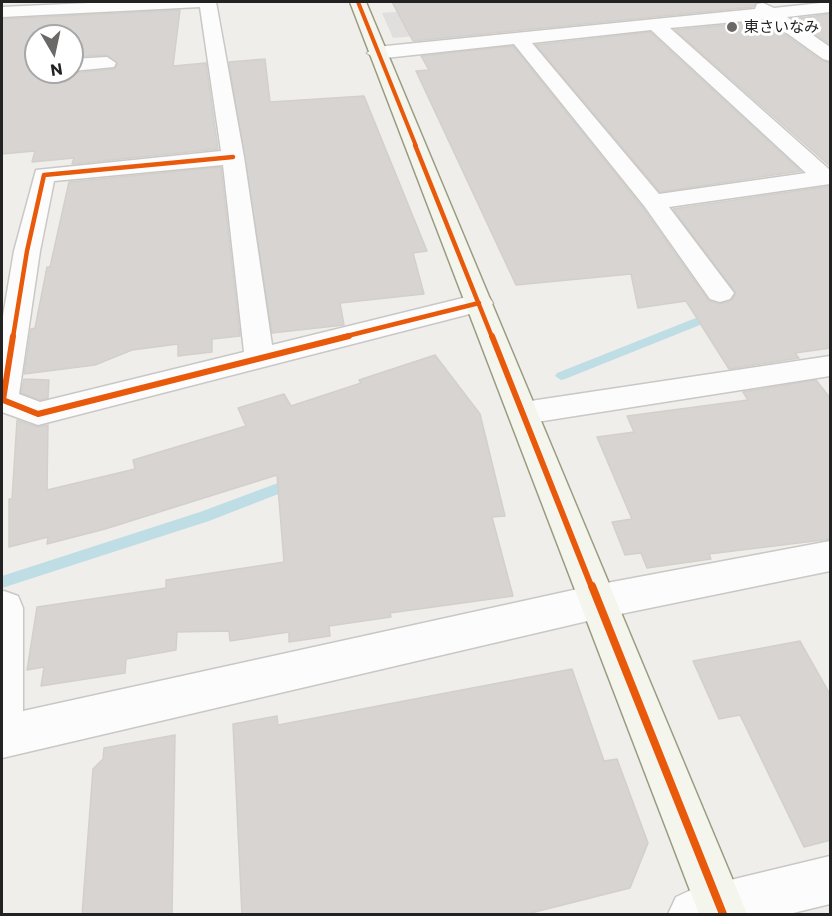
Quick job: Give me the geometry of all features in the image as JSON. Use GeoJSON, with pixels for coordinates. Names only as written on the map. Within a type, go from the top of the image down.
{"type":"FeatureCollection","features":[{"type":"Feature","properties":{"kind":"street"},"geometry":{"type":"LineString","coordinates":[[2,12],[58,19],[203,2]]}},
{"type":"Feature","properties":{"kind":"street"},"geometry":{"type":"LineString","coordinates":[[208,2],[234,157],[260,358]]}},
{"type":"Feature","properties":{"kind":"street"},"geometry":{"type":"LineString","coordinates":[[358,2],[376,53],[524,413],[712,912],[831,880]]}},
{"type":"Feature","properties":{"kind":"street"},"geometry":{"type":"LineString","coordinates":[[754,2],[831,55]]}},
{"type":"Feature","properties":{"kind":"street"},"geometry":{"type":"LineString","coordinates":[[376,53],[831,7]]}},
{"type":"Feature","properties":{"kind":"street"},"geometry":{"type":"LineString","coordinates":[[657,26],[827,177]]}},
{"type":"Feature","properties":{"kind":"street"},"geometry":{"type":"LineString","coordinates":[[520,40],[653,202],[720,293]]}},
{"type":"Feature","properties":{"kind":"street"},"geometry":{"type":"LineString","coordinates":[[84,64],[107,63]]}},
{"type":"Feature","properties":{"kind":"street"},"geometry":{"type":"LineString","coordinates":[[234,157],[44,175],[14,253],[3,400],[38,414],[478,303]]}},
{"type":"Feature","properties":{"kind":"street"},"geometry":{"type":"LineString","coordinates":[[653,202],[827,177]]}},
{"type":"Feature","properties":{"kind":"street"},"geometry":{"type":"LineString","coordinates":[[524,413],[831,366]]}},
{"type":"Feature","properties":{"kind":"street"},"geometry":{"type":"LineString","coordinates":[[2,609],[4,608],[2,737],[596,602],[831,556]]}},
{"type":"Feature","properties":{"kind":"shaded area"},"geometry":{"type":"Polygon","coordinates":[[[452,7],[488,30],[393,38],[382,13],[452,7]]]}},
{"type":"Feature","properties":{"kind":"building"},"geometry":{"type":"Polygon","coordinates":[[[392,2],[758,2],[753,7],[413,41],[392,2]]]}},
{"type":"Feature","properties":{"kind":"building"},"geometry":{"type":"Polygon","coordinates":[[[180,10],[173,66],[206,63],[218,149],[72,164],[74,158],[32,162],[35,151],[2,154],[2,19],[180,10]]]}},
{"type":"Feature","properties":{"kind":"building"},"geometry":{"type":"Polygon","coordinates":[[[830,14],[831,45],[793,19],[830,14]]]}},
{"type":"Feature","properties":{"kind":"building"},"geometry":{"type":"Polygon","coordinates":[[[766,21],[822,61],[831,63],[831,167],[675,30],[766,21]]]}},
{"type":"Feature","properties":{"kind":"building"},"geometry":{"type":"Polygon","coordinates":[[[650,32],[801,171],[660,192],[536,45],[650,32]]]}},
{"type":"Feature","properties":{"kind":"building"},"geometry":{"type":"Polygon","coordinates":[[[513,46],[643,208],[709,301],[719,304],[731,301],[736,293],[673,209],[831,186],[831,348],[795,353],[799,358],[729,369],[686,301],[638,308],[631,274],[516,285],[416,71],[429,70],[421,56],[513,46]]]}},
{"type":"Feature","properties":{"kind":"building"},"geometry":{"type":"Polygon","coordinates":[[[265,59],[270,102],[364,96],[427,251],[413,253],[424,294],[340,303],[344,325],[272,333],[229,62],[265,59]]]}},
{"type":"Feature","properties":{"kind":"building"},"geometry":{"type":"Polygon","coordinates":[[[221,167],[240,336],[212,339],[212,352],[178,356],[178,344],[132,350],[95,365],[24,374],[31,329],[35,328],[47,267],[50,267],[69,182],[221,167]]]}},
{"type":"Feature","properties":{"kind":"building"},"geometry":{"type":"Polygon","coordinates":[[[435,355],[480,414],[505,516],[492,517],[513,596],[390,613],[391,617],[329,626],[330,636],[289,642],[289,632],[230,641],[229,631],[177,632],[176,650],[126,659],[125,673],[41,686],[44,667],[27,670],[37,607],[166,588],[166,580],[284,562],[277,475],[105,529],[47,544],[48,537],[9,547],[9,499],[12,499],[17,420],[37,427],[48,425],[47,490],[135,469],[133,460],[246,426],[238,408],[284,394],[291,406],[361,383],[359,380],[435,355]]]}},
{"type":"Feature","properties":{"kind":"building"},"geometry":{"type":"Polygon","coordinates":[[[24,379],[49,380],[48,398],[40,400],[21,393],[24,379]]]}},
{"type":"Feature","properties":{"kind":"building"},"geometry":{"type":"Polygon","coordinates":[[[816,380],[831,399],[831,539],[709,554],[711,559],[647,568],[641,553],[625,555],[612,522],[632,519],[597,437],[634,432],[627,416],[748,400],[743,392],[816,380]]]}},
{"type":"Feature","properties":{"kind":"building"},"geometry":{"type":"Polygon","coordinates":[[[800,641],[831,696],[831,840],[804,847],[740,715],[719,719],[693,661],[800,641]]]}},
{"type":"Feature","properties":{"kind":"building"},"geometry":{"type":"Polygon","coordinates":[[[572,669],[604,761],[617,759],[648,843],[630,888],[523,915],[242,915],[233,724],[277,716],[278,725],[572,669]]]}},
{"type":"Feature","properties":{"kind":"building"},"geometry":{"type":"Polygon","coordinates":[[[175,735],[172,915],[82,915],[93,769],[103,759],[104,748],[175,735]]]}},
{"type":"Feature","properties":{"kind":"waterway"},"geometry":{"type":"LineString","coordinates":[[561,376],[716,314]]}},
{"type":"Feature","properties":{"kind":"waterway"},"geometry":{"type":"LineString","coordinates":[[2,582],[204,517],[294,482]]}},
{"type":"Feature","properties":{"kind":"cycle path"},"geometry":{"type":"LineString","coordinates":[[358,2],[723,914]]}},
{"type":"Feature","properties":{"kind":"cycle path"},"geometry":{"type":"LineString","coordinates":[[233,157],[44,175],[27,251],[3,400],[38,414],[479,303]]}},
{"type":"Feature","properties":{"kind":"place","name":"東さいなみ"},"geometry":{"type":"Point","coordinates":[732,27]}}]}
